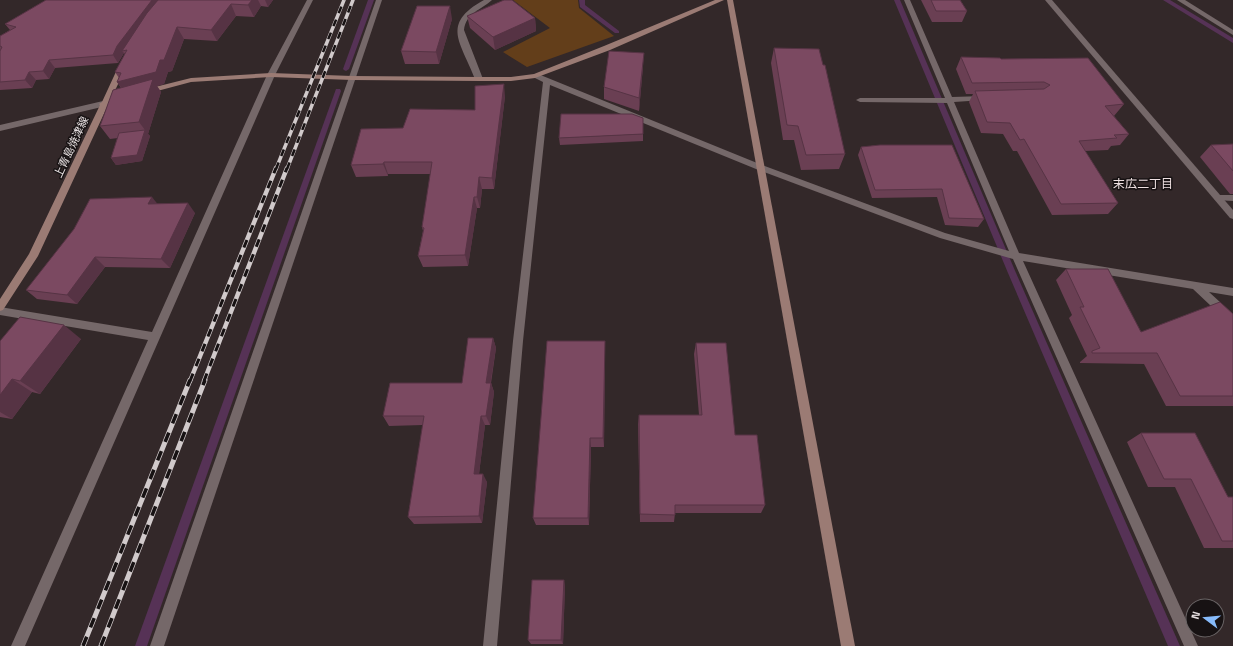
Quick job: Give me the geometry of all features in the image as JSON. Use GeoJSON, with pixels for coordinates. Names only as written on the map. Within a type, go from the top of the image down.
{"type":"FeatureCollection","features":[{"type":"Feature","properties":{"kind":"street"},"geometry":{"type":"LineString","coordinates":[[18,646],[271,75],[310,0]]}},
{"type":"Feature","properties":{"kind":"street"},"geometry":{"type":"LineString","coordinates":[[157,646],[379,0]]}},
{"type":"Feature","properties":{"kind":"street"},"geometry":{"type":"LineString","coordinates":[[479,79],[460,30],[463,19],[473,8],[489,0]]}},
{"type":"Feature","properties":{"kind":"street"},"geometry":{"type":"LineString","coordinates":[[140,94],[191,80],[271,75],[352,78],[479,79],[511,79],[535,76],[607,48],[721,0]]}},
{"type":"Feature","properties":{"kind":"street"},"geometry":{"type":"LineString","coordinates":[[730,0],[759,166],[848,646]]}},
{"type":"Feature","properties":{"kind":"street"},"geometry":{"type":"LineString","coordinates":[[908,0],[948,99],[1016,256],[1191,646]]}},
{"type":"Feature","properties":{"kind":"street"},"geometry":{"type":"LineString","coordinates":[[1048,0],[1233,216]]}},
{"type":"Feature","properties":{"kind":"street"},"geometry":{"type":"LineString","coordinates":[[1180,0],[1233,33]]}},
{"type":"Feature","properties":{"kind":"street","name":"上青島焼津線"},"geometry":{"type":"LineString","coordinates":[[0,307],[33,256],[128,55]]}},
{"type":"Feature","properties":{"kind":"street"},"geometry":{"type":"LineString","coordinates":[[535,76],[759,166],[942,236],[1016,256],[1233,292]]}},
{"type":"Feature","properties":{"kind":"street"},"geometry":{"type":"LineString","coordinates":[[490,646],[517,348],[547,81]]}},
{"type":"Feature","properties":{"kind":"street"},"geometry":{"type":"LineString","coordinates":[[0,128],[125,98]]}},
{"type":"Feature","properties":{"kind":"street"},"geometry":{"type":"LineString","coordinates":[[860,100],[930,101],[989,98]]}},
{"type":"Feature","properties":{"kind":"street"},"geometry":{"type":"LineString","coordinates":[[1218,198],[1233,198]]}},
{"type":"Feature","properties":{"kind":"street"},"geometry":{"type":"LineString","coordinates":[[1196,286],[1233,320]]}},
{"type":"Feature","properties":{"kind":"street"},"geometry":{"type":"LineString","coordinates":[[0,311],[156,337]]}},
{"type":"Feature","properties":{"kind":"shaded area"},"geometry":{"type":"Polygon","coordinates":[[[513,0],[578,0],[579,8],[614,36],[527,67],[503,52],[550,28],[513,0]]]}},
{"type":"Feature","properties":{"kind":"building"},"geometry":{"type":"Polygon","coordinates":[[[46,0],[152,0],[117,46],[113,55],[49,60],[43,71],[29,72],[25,80],[0,82],[0,51],[2,47],[0,46],[0,36],[16,27],[5,24],[46,0]]]}},
{"type":"Feature","properties":{"kind":"building"},"geometry":{"type":"Polygon","coordinates":[[[158,0],[252,0],[248,5],[231,4],[211,30],[177,27],[164,60],[160,60],[156,72],[117,82],[121,73],[115,72],[127,50],[122,51],[147,13],[158,0]]]}},
{"type":"Feature","properties":{"kind":"building"},"geometry":{"type":"Polygon","coordinates":[[[504,0],[512,0],[535,18],[493,37],[467,16],[504,0]]]}},
{"type":"Feature","properties":{"kind":"building"},"geometry":{"type":"Polygon","coordinates":[[[931,0],[960,0],[967,11],[936,11],[931,0]]]}},
{"type":"Feature","properties":{"kind":"building"},"geometry":{"type":"Polygon","coordinates":[[[417,6],[450,6],[436,52],[401,51],[417,6]]]}},
{"type":"Feature","properties":{"kind":"building"},"geometry":{"type":"Polygon","coordinates":[[[774,48],[819,49],[823,65],[825,65],[845,154],[806,155],[798,126],[787,125],[774,48]]]}},
{"type":"Feature","properties":{"kind":"building"},"geometry":{"type":"Polygon","coordinates":[[[609,51],[644,53],[639,98],[604,87],[609,51]]]}},
{"type":"Feature","properties":{"kind":"building"},"geometry":{"type":"Polygon","coordinates":[[[961,57],[1001,59],[1088,58],[1124,104],[1105,106],[1129,134],[1114,135],[1117,138],[1079,141],[1118,203],[1061,204],[1024,139],[1020,140],[1010,123],[987,122],[975,91],[1044,89],[1050,85],[1044,82],[972,83],[961,57]]]}},
{"type":"Feature","properties":{"kind":"building"},"geometry":{"type":"Polygon","coordinates":[[[153,79],[139,122],[100,126],[113,90],[153,79]]]}},
{"type":"Feature","properties":{"kind":"building"},"geometry":{"type":"Polygon","coordinates":[[[504,84],[492,178],[479,177],[477,197],[474,197],[465,255],[418,256],[424,228],[422,227],[432,162],[384,162],[383,164],[351,165],[361,129],[403,128],[410,109],[475,110],[475,86],[504,84]]]}},
{"type":"Feature","properties":{"kind":"building"},"geometry":{"type":"Polygon","coordinates":[[[561,114],[632,114],[643,118],[643,134],[559,138],[561,114]]]}},
{"type":"Feature","properties":{"kind":"building"},"geometry":{"type":"Polygon","coordinates":[[[145,130],[137,155],[111,158],[119,133],[145,130]]]}},
{"type":"Feature","properties":{"kind":"building"},"geometry":{"type":"Polygon","coordinates":[[[1233,144],[1233,171],[1211,145],[1233,144]]]}},
{"type":"Feature","properties":{"kind":"building"},"geometry":{"type":"Polygon","coordinates":[[[880,145],[952,145],[984,219],[949,218],[942,189],[875,190],[861,147],[880,145]]]}},
{"type":"Feature","properties":{"kind":"building"},"geometry":{"type":"Polygon","coordinates":[[[152,197],[148,204],[188,203],[161,259],[95,257],[67,295],[26,290],[74,229],[90,199],[152,197]]]}},
{"type":"Feature","properties":{"kind":"building"},"geometry":{"type":"Polygon","coordinates":[[[1066,269],[1108,269],[1141,332],[1220,302],[1233,314],[1233,396],[1180,396],[1157,353],[1092,353],[1092,351],[1100,348],[1080,307],[1084,307],[1066,269]]]}},
{"type":"Feature","properties":{"kind":"building"},"geometry":{"type":"Polygon","coordinates":[[[20,317],[64,325],[20,381],[12,379],[0,395],[0,341],[20,317]]]}},
{"type":"Feature","properties":{"kind":"building"},"geometry":{"type":"Polygon","coordinates":[[[468,338],[493,338],[486,383],[491,383],[486,416],[481,416],[474,474],[483,474],[479,516],[408,517],[424,416],[383,416],[390,383],[462,383],[468,338]]]}},
{"type":"Feature","properties":{"kind":"building"},"geometry":{"type":"Polygon","coordinates":[[[547,341],[605,341],[603,438],[590,438],[588,518],[533,518],[547,341]]]}},
{"type":"Feature","properties":{"kind":"building"},"geometry":{"type":"Polygon","coordinates":[[[696,343],[726,343],[735,435],[757,435],[765,505],[675,505],[675,515],[640,514],[639,415],[702,415],[696,343]]]}},
{"type":"Feature","properties":{"kind":"building"},"geometry":{"type":"Polygon","coordinates":[[[1141,433],[1195,433],[1228,497],[1233,497],[1233,541],[1222,541],[1191,479],[1164,479],[1141,433]]]}},
{"type":"Feature","properties":{"kind":"building"},"geometry":{"type":"Polygon","coordinates":[[[532,580],[564,580],[561,640],[528,640],[532,580]]]}},
{"type":"Feature","properties":{"kind":"waterway"},"geometry":{"type":"LineString","coordinates":[[346,69],[371,0]]}},
{"type":"Feature","properties":{"kind":"waterway"},"geometry":{"type":"LineString","coordinates":[[582,0],[582,6],[617,32]]}},
{"type":"Feature","properties":{"kind":"waterway"},"geometry":{"type":"LineString","coordinates":[[897,0],[1012,273],[1174,646]]}},
{"type":"Feature","properties":{"kind":"waterway"},"geometry":{"type":"LineString","coordinates":[[1166,0],[1233,41]]}},
{"type":"Feature","properties":{"kind":"waterway"},"geometry":{"type":"LineString","coordinates":[[141,646],[338,91]]}},
{"type":"Feature","properties":{"kind":"railway"},"geometry":{"type":"LineString","coordinates":[[276,169],[344,0]]}},
{"type":"Feature","properties":{"kind":"railway"},"geometry":{"type":"LineString","coordinates":[[287,169],[353,0]]}},
{"type":"Feature","properties":{"kind":"railway"},"geometry":{"type":"LineString","coordinates":[[190,381],[276,168]]}},
{"type":"Feature","properties":{"kind":"railway"},"geometry":{"type":"LineString","coordinates":[[204,381],[287,168]]}},
{"type":"Feature","properties":{"kind":"railway"},"geometry":{"type":"LineString","coordinates":[[83,646],[190,380]]}},
{"type":"Feature","properties":{"kind":"railway"},"geometry":{"type":"LineString","coordinates":[[101,646],[205,380]]}},
{"type":"Feature","properties":{"kind":"district","name":"末広二丁目"},"geometry":{"type":"Point","coordinates":[1143,184]}}]}
